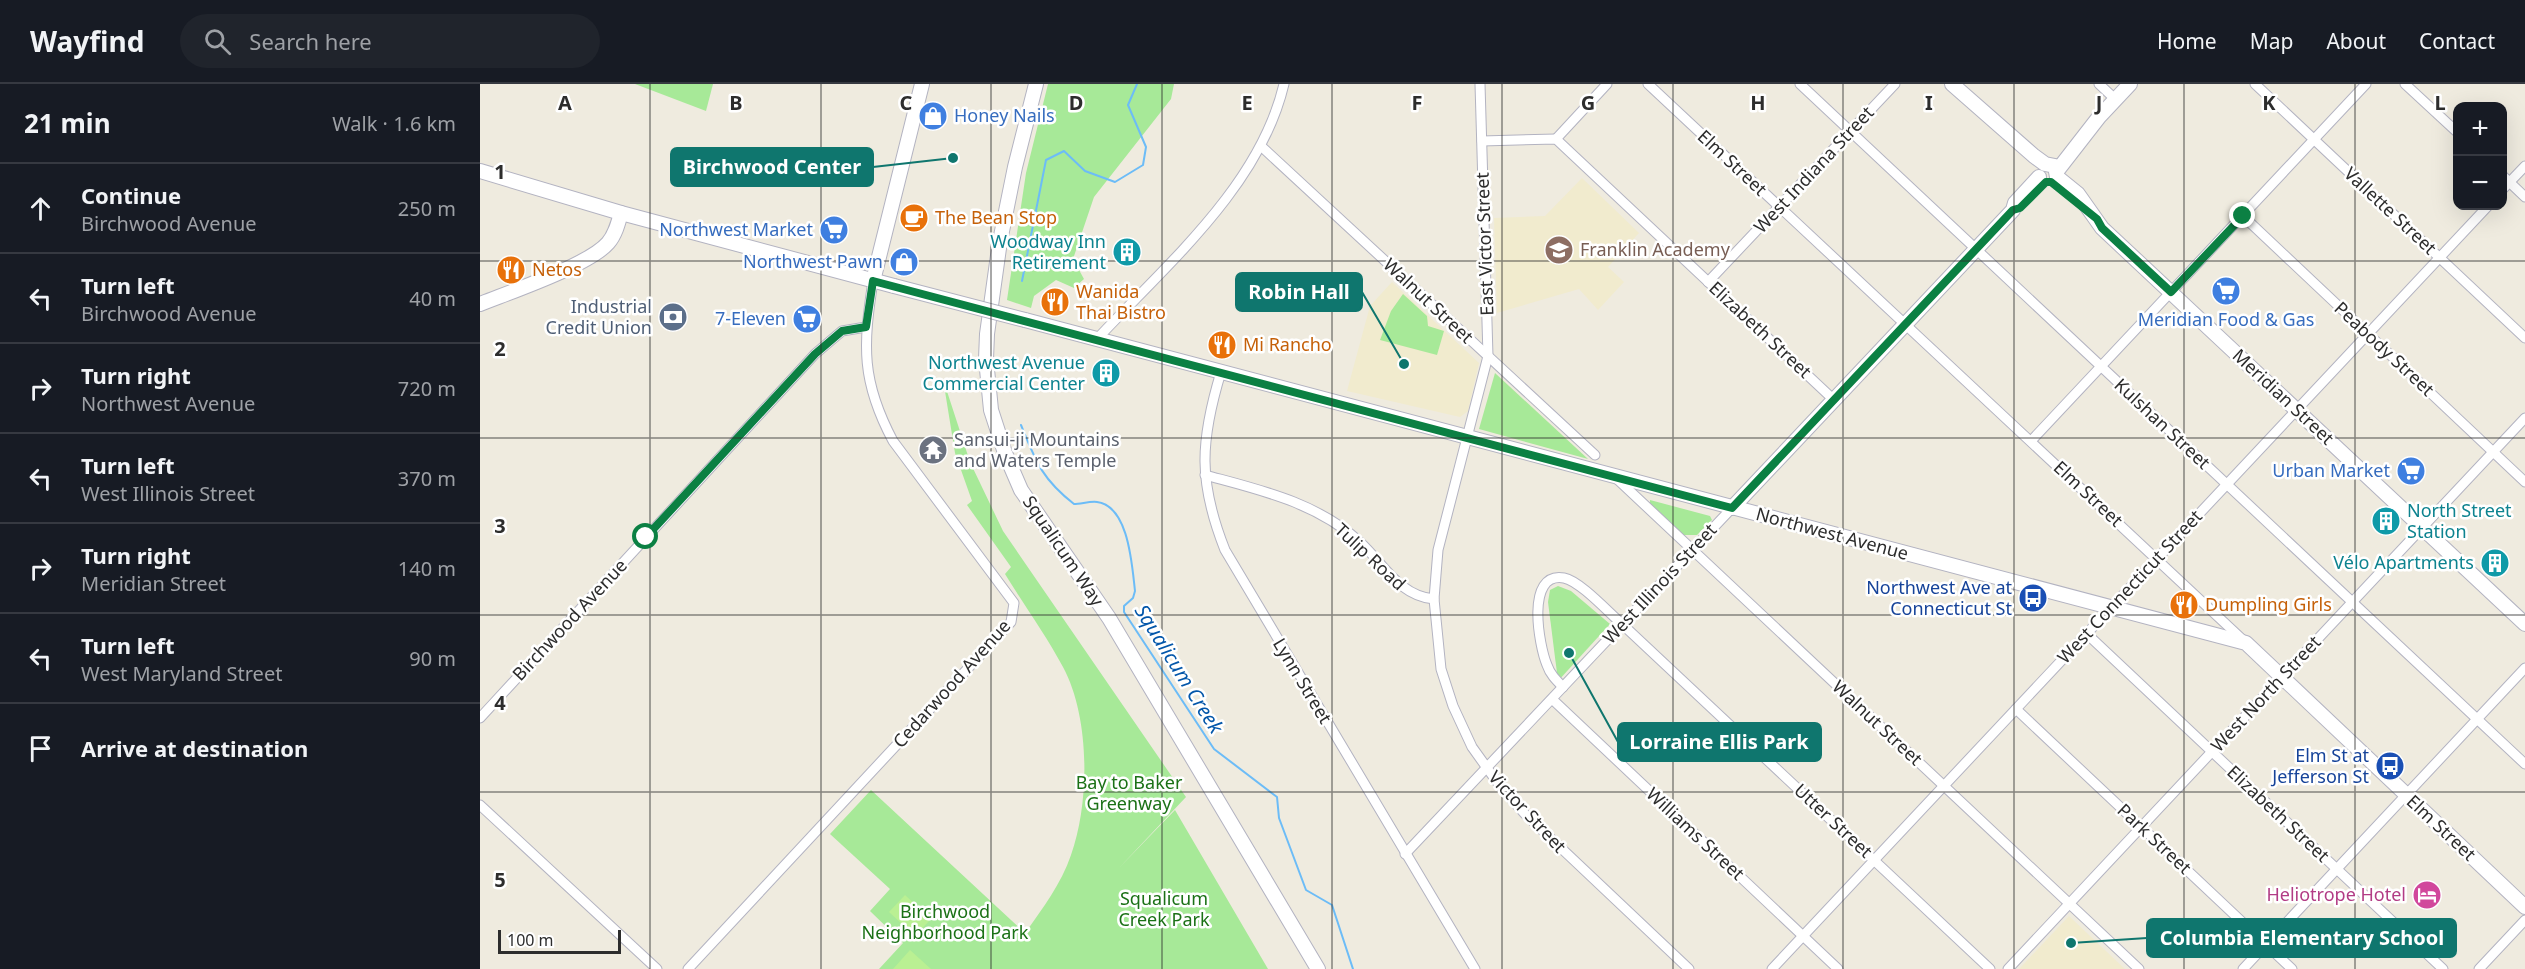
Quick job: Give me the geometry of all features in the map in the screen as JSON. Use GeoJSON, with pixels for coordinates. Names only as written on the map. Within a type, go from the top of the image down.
{"type":"FeatureCollection","features":[{"type":"Feature","properties":{"kind":"street"},"geometry":{"type":"LineString","coordinates":[[866,327],[873,281],[922,84]]}},
{"type":"Feature","properties":{"kind":"street","name":"Squalicum Way"},"geometry":{"type":"LineString","coordinates":[[1036,84],[1015,167],[1000,241],[987,334],[986,358],[992,410],[1005,453],[1022,490],[1109,618],[1318,969]]}},
{"type":"Feature","properties":{"kind":"street"},"geometry":{"type":"LineString","coordinates":[[1097,339],[1217,209],[1262,147],[1277,112],[1284,84]]}},
{"type":"Feature","properties":{"kind":"street","name":"East Victor Street"},"geometry":{"type":"LineString","coordinates":[[1467,437],[1488,356],[1480,84]]}},
{"type":"Feature","properties":{"kind":"street"},"geometry":{"type":"LineString","coordinates":[[1482,141],[1556,139],[1607,84]]}},
{"type":"Feature","properties":{"kind":"street","name":"Elm Street"},"geometry":{"type":"LineString","coordinates":[[1648,84],[2157,559],[2525,907]]}},
{"type":"Feature","properties":{"kind":"street","name":"Kulshan Street"},"geometry":{"type":"LineString","coordinates":[[1800,84],[2525,764]]}},
{"type":"Feature","properties":{"kind":"street","name":"West Indiana Street"},"geometry":{"type":"LineString","coordinates":[[1708,282],[1894,84]]}},
{"type":"Feature","properties":{"kind":"street","name":"Meridian Street"},"geometry":{"type":"LineString","coordinates":[[1952,84],[2097,219],[2102,228],[2525,624]]}},
{"type":"Feature","properties":{"kind":"street"},"geometry":{"type":"LineString","coordinates":[[2099,84],[2115,99]]}},
{"type":"Feature","properties":{"kind":"street","name":"West Illinois Street"},"geometry":{"type":"LineString","coordinates":[[1406,854],[2013,210],[2020,208],[2080,130],[2099,117],[2130,84]]}},
{"type":"Feature","properties":{"kind":"street","name":"Vallette Street"},"geometry":{"type":"LineString","coordinates":[[2255,84],[2525,338]]}},
{"type":"Feature","properties":{"kind":"street"},"geometry":{"type":"LineString","coordinates":[[2031,441],[2366,84]]}},
{"type":"Feature","properties":{"kind":"street"},"geometry":{"type":"LineString","coordinates":[[2405,84],[2453,129]]}},
{"type":"Feature","properties":{"kind":"street","name":"Elizabeth Street"},"geometry":{"type":"LineString","coordinates":[[1556,139],[1834,400]]}},
{"type":"Feature","properties":{"kind":"street","name":"Walnut Street"},"geometry":{"type":"LineString","coordinates":[[1262,147],[1595,455]]}},
{"type":"Feature","properties":{"kind":"street"},"geometry":{"type":"LineString","coordinates":[[2507,178],[2525,166]]}},
{"type":"Feature","properties":{"kind":"street","name":"Northwest Avenue"},"geometry":{"type":"LineString","coordinates":[[480,171],[621,213],[873,281],[2246,643]]}},
{"type":"Feature","properties":{"kind":"street"},"geometry":{"type":"LineString","coordinates":[[2507,180],[2525,197]]}},
{"type":"Feature","properties":{"kind":"street","name":"West Connecticut Street"},"geometry":{"type":"LineString","coordinates":[[1772,969],[2484,210]]}},
{"type":"Feature","properties":{"kind":"street"},"geometry":{"type":"LineString","coordinates":[[480,304],[567,267],[603,248],[615,234],[621,213]]}},
{"type":"Feature","properties":{"kind":"street","name":"Peabody Street"},"geometry":{"type":"LineString","coordinates":[[2243,216],[2525,482]]}},
{"type":"Feature","properties":{"kind":"street","name":"Birchwood Avenue"},"geometry":{"type":"LineString","coordinates":[[480,717],[815,354],[842,331],[866,327]]}},
{"type":"Feature","properties":{"kind":"street","name":"Cedarwood Avenue"},"geometry":{"type":"LineString","coordinates":[[688,969],[1011,622],[1014,612],[1014,603],[893,441],[882,420],[874,401],[866,358],[866,327]]}},
{"type":"Feature","properties":{"kind":"street","name":"Lynn Street"},"geometry":{"type":"LineString","coordinates":[[1221,372],[1205,431],[1207,494],[1218,533],[1234,570],[1475,969]]}},
{"type":"Feature","properties":{"kind":"street","name":"West North Street"},"geometry":{"type":"LineString","coordinates":[[2008,969],[2525,418]]}},
{"type":"Feature","properties":{"kind":"street","name":"Victor Street"},"geometry":{"type":"LineString","coordinates":[[1467,437],[1438,550],[1434,599],[1438,651],[1450,696],[1472,747],[1486,769],[1525,814],[1689,969]]}},
{"type":"Feature","properties":{"kind":"street","name":"Tulip Road"},"geometry":{"type":"LineString","coordinates":[[1205,475],[1287,498],[1312,509],[1358,540],[1406,591],[1420,598],[1434,599]]}},
{"type":"Feature","properties":{"kind":"street","name":"Walnut Street"},"geometry":{"type":"LineString","coordinates":[[1615,476],[2139,969]]}},
{"type":"Feature","properties":{"kind":"street","name":"Utter Street"},"geometry":{"type":"LineString","coordinates":[[1563,687],[1552,675],[1546,663],[1538,632],[1538,601],[1548,582],[1560,578],[1569,580],[1623,624],[1990,969]]}},
{"type":"Feature","properties":{"kind":"street","name":"Elizabeth Street"},"geometry":{"type":"LineString","coordinates":[[2087,634],[2443,969]]}},
{"type":"Feature","properties":{"kind":"street"},"geometry":{"type":"LineString","coordinates":[[2243,969],[2525,668]]}},
{"type":"Feature","properties":{"kind":"street","name":"Williams Street"},"geometry":{"type":"LineString","coordinates":[[1551,699],[1838,969]]}},
{"type":"Feature","properties":{"kind":"street","name":"Park Street"},"geometry":{"type":"LineString","coordinates":[[2016,709],[2292,969]]}},
{"type":"Feature","properties":{"kind":"street"},"geometry":{"type":"LineString","coordinates":[[480,805],[657,969]]}},
{"type":"Feature","properties":{"kind":"street"},"geometry":{"type":"LineString","coordinates":[[2479,969],[2525,920]]}},
{"type":"Feature","properties":{"kind":"shaded area","name":"Franklin Academy"},"geometry":{"type":"Polygon","coordinates":[[[1582,178],[1639,233],[1608,267],[1624,282],[1598,310],[1579,289],[1497,313],[1494,218],[1545,216],[1582,178]]]}},
{"type":"Feature","properties":{"kind":"shaded area"},"geometry":{"type":"Polygon","coordinates":[[[1392,282],[1479,363],[1468,411],[1460,417],[1347,391],[1370,306],[1392,282]]]}},
{"type":"Feature","properties":{"kind":"shaded area"},"geometry":{"type":"Polygon","coordinates":[[[2069,916],[2125,969],[2019,969],[2069,916]]]}},
{"type":"Feature","properties":{"kind":"green space"},"geometry":{"type":"Polygon","coordinates":[[[635,84],[713,84],[706,111],[635,84]]]}},
{"type":"Feature","properties":{"kind":"green space"},"geometry":{"type":"Polygon","coordinates":[[[1048,84],[1174,84],[1171,99],[1094,197],[1073,259],[1084,279],[1074,288],[1056,280],[1034,296],[1031,308],[1007,300],[1026,173],[1048,84]]]}},
{"type":"Feature","properties":{"kind":"green space"},"geometry":{"type":"Polygon","coordinates":[[[1403,294],[1427,316],[1428,326],[1444,331],[1437,355],[1380,340],[1391,311],[1403,294]]]}},
{"type":"Feature","properties":{"kind":"green space"},"geometry":{"type":"Polygon","coordinates":[[[1495,373],[1588,459],[1479,429],[1495,373]]]}},
{"type":"Feature","properties":{"kind":"green space"},"geometry":{"type":"Polygon","coordinates":[[[943,379],[970,462],[1003,531],[1186,797],[1118,869],[1175,810],[1268,969],[879,969],[903,943],[870,911],[890,889],[830,834],[871,790],[1025,933],[1051,896],[1067,866],[1082,810],[1084,760],[1082,734],[1072,687],[1056,655],[1005,574],[1011,567],[967,505],[972,501],[955,453],[943,379]]]}},
{"type":"Feature","properties":{"kind":"green space"},"geometry":{"type":"Polygon","coordinates":[[[1650,500],[1710,516],[1712,520],[1697,535],[1683,535],[1650,503],[1650,500]]]}},
{"type":"Feature","properties":{"kind":"green space"},"geometry":{"type":"Polygon","coordinates":[[[1558,586],[1571,591],[1610,624],[1558,681],[1548,602],[1550,590],[1558,586]]]}},
{"type":"Feature","properties":{"kind":"green space"},"geometry":{"type":"Polygon","coordinates":[[[905,895],[931,919],[915,936],[889,912],[905,895]]]}},
{"type":"Feature","properties":{"kind":"green space"},"geometry":{"type":"Polygon","coordinates":[[[910,950],[931,969],[893,969],[910,950]]]}},
{"type":"Feature","properties":{"kind":"waterway","name":"Squalicum Creek"},"geometry":{"type":"LineString","coordinates":[[1022,281],[1046,160],[1064,151],[1085,171],[1115,182],[1143,165],[1146,147],[1128,105],[1137,84]]}},
{"type":"Feature","properties":{"kind":"waterway","name":"Squalicum Creek"},"geometry":{"type":"LineString","coordinates":[[1021,425],[1041,469],[1063,495],[1074,504],[1097,502],[1108,506],[1116,514],[1127,539],[1135,591],[1133,598],[1124,606],[1124,612],[1214,749],[1277,797],[1279,818],[1306,890],[1332,905],[1353,969]]}},
{"type":"Feature","properties":{"kind":"place","name":"Honey Nails"},"geometry":{"type":"Point","coordinates":[933,116]}},
{"type":"Feature","properties":{"kind":"place","name":"Birchwood Center"},"geometry":{"type":"Point","coordinates":[953,158]}},
{"type":"Feature","properties":{"kind":"place","name":"The Bean Stop"},"geometry":{"type":"Point","coordinates":[914,218]}},
{"type":"Feature","properties":{"kind":"place","name":"Northwest Market"},"geometry":{"type":"Point","coordinates":[834,230]}},
{"type":"Feature","properties":{"kind":"place","name":"Franklin Academy"},"geometry":{"type":"Point","coordinates":[1559,250]}},
{"type":"Feature","properties":{"kind":"place","name":"Woodway Inn Retirement"},"geometry":{"type":"Point","coordinates":[1127,252]}},
{"type":"Feature","properties":{"kind":"place","name":"Northwest Pawn"},"geometry":{"type":"Point","coordinates":[904,262]}},
{"type":"Feature","properties":{"kind":"place","name":"Netos"},"geometry":{"type":"Point","coordinates":[511,270]}},
{"type":"Feature","properties":{"kind":"place","name":"Meridian Food & Gas"},"geometry":{"type":"Point","coordinates":[2226,291]}},
{"type":"Feature","properties":{"kind":"place","name":"Wanida Thai Bistro"},"geometry":{"type":"Point","coordinates":[1055,302]}},
{"type":"Feature","properties":{"kind":"place","name":"Industrial Credit Union"},"geometry":{"type":"Point","coordinates":[673,317]}},
{"type":"Feature","properties":{"kind":"place","name":"7-Eleven"},"geometry":{"type":"Point","coordinates":[807,319]}},
{"type":"Feature","properties":{"kind":"place","name":"Mi Rancho"},"geometry":{"type":"Point","coordinates":[1222,345]}},
{"type":"Feature","properties":{"kind":"place","name":"Robin Hall"},"geometry":{"type":"Point","coordinates":[1404,364]}},
{"type":"Feature","properties":{"kind":"place","name":"Northwest Avenue Commercial Center"},"geometry":{"type":"Point","coordinates":[1106,373]}},
{"type":"Feature","properties":{"kind":"place","name":"Sansui-ji Mountains and Waters Temple"},"geometry":{"type":"Point","coordinates":[933,450]}},
{"type":"Feature","properties":{"kind":"place","name":"Urban Market"},"geometry":{"type":"Point","coordinates":[2411,471]}},
{"type":"Feature","properties":{"kind":"place","name":"North Street Station"},"geometry":{"type":"Point","coordinates":[2386,521]}},
{"type":"Feature","properties":{"kind":"place","name":"Vélo Apartments"},"geometry":{"type":"Point","coordinates":[2495,563]}},
{"type":"Feature","properties":{"kind":"place","name":"Northwest Ave at Connecticut St"},"geometry":{"type":"Point","coordinates":[2033,598]}},
{"type":"Feature","properties":{"kind":"place","name":"Dumpling Girls"},"geometry":{"type":"Point","coordinates":[2184,605]}},
{"type":"Feature","properties":{"kind":"place","name":"Lorraine Ellis Park"},"geometry":{"type":"Point","coordinates":[1569,653]}},
{"type":"Feature","properties":{"kind":"place","name":"Elm St at Jefferson St"},"geometry":{"type":"Point","coordinates":[2390,766]}},
{"type":"Feature","properties":{"kind":"place","name":"Heliotrope Hotel"},"geometry":{"type":"Point","coordinates":[2427,895]}},
{"type":"Feature","properties":{"kind":"place","name":"Columbia Elementary School"},"geometry":{"type":"Point","coordinates":[2071,943]}},
{"type":"Feature","properties":{"kind":"route"},"geometry":{"type":"LineString","coordinates":[[646,537],[815,354],[842,331],[866,327],[873,281],[1036,322],[1732,508],[2013,210],[2020,208],[2046,182],[2051,182],[2097,219],[2102,228],[2171,292],[2243,216]]}},
{"type":"Feature","properties":{"kind":"park label","name":"Bay to Baker Greenway"},"geometry":{"type":"Point","coordinates":[1129,793]}},
{"type":"Feature","properties":{"kind":"park label","name":"Squalicum Creek Park"},"geometry":{"type":"Point","coordinates":[1164,909]}},
{"type":"Feature","properties":{"kind":"park label","name":"Birchwood Neighborhood Park"},"geometry":{"type":"Point","coordinates":[945,922]}}]}
